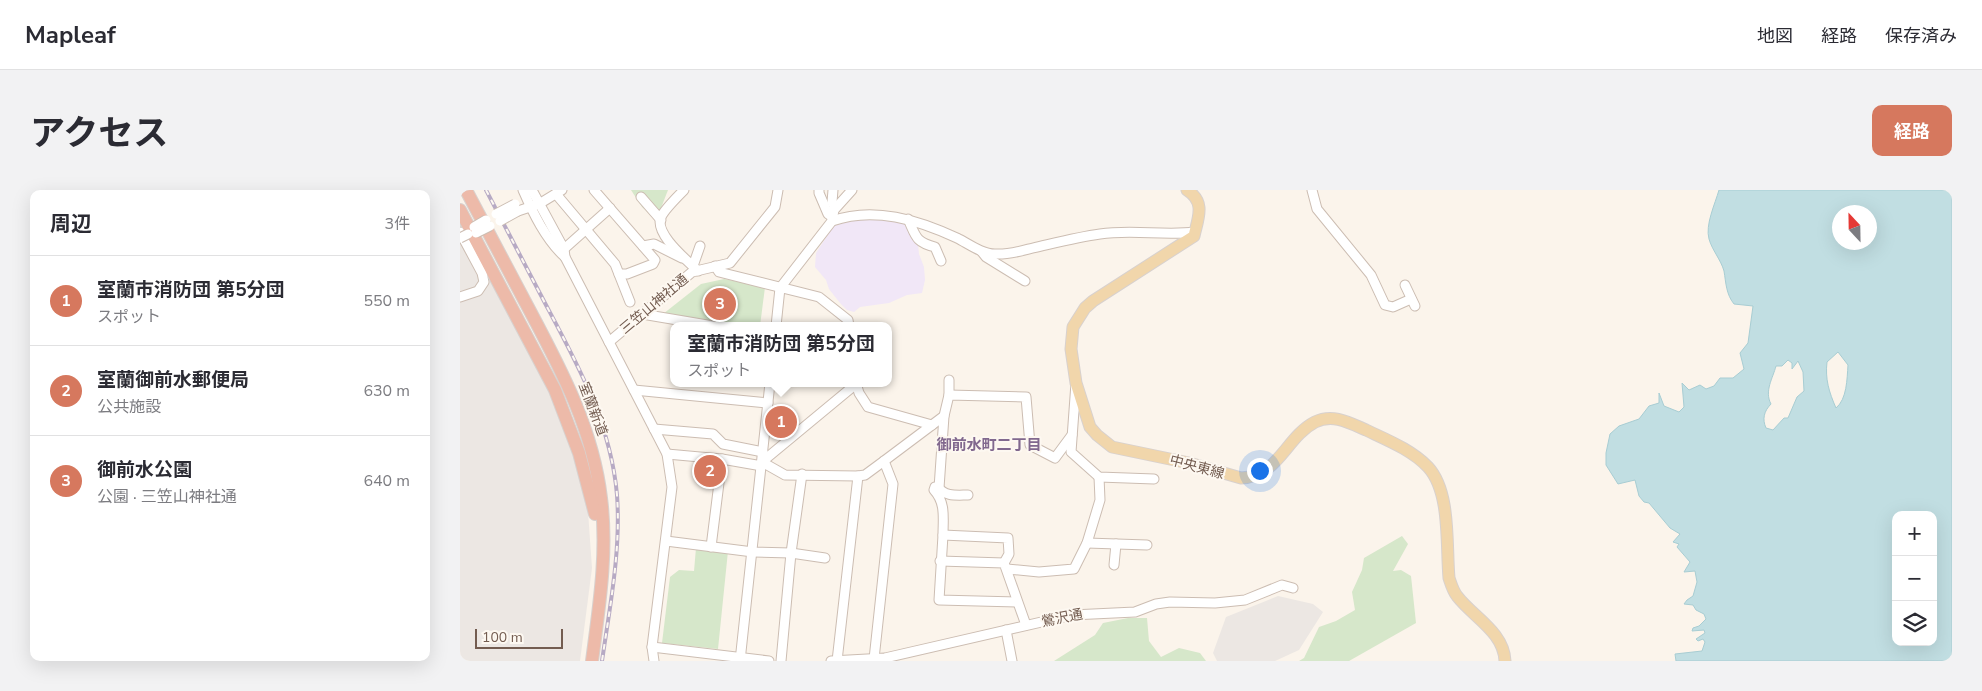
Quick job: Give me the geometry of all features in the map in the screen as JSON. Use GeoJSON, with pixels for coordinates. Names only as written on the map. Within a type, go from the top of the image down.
{"type":"FeatureCollection","features":[{"type":"Feature","properties":{"kind":"highway","name":"室蘭新道"},"geometry":{"type":"LineString","coordinates":[[466,190],[555,356],[582,415],[599,480],[604,544],[599,610],[592,661]]}},
{"type":"Feature","properties":{"kind":"highway"},"geometry":{"type":"LineString","coordinates":[[475,190],[556,345],[586,410],[597,442],[606,484],[607,505],[604,544]]}},
{"type":"Feature","properties":{"kind":"highway","name":"室蘭新道"},"geometry":{"type":"LineString","coordinates":[[460,193],[535,334],[567,400],[585,450],[592,480],[596,514],[596,567],[585,661]]}},
{"type":"Feature","properties":{"kind":"highway"},"geometry":{"type":"LineString","coordinates":[[460,210],[469,233],[555,390],[579,453],[596,514]]}},
{"type":"Feature","properties":{"kind":"main road"},"geometry":{"type":"LineString","coordinates":[[1187,190],[1198,200],[1200,206],[1195,232]]}},
{"type":"Feature","properties":{"kind":"main road","name":"中央東線"},"geometry":{"type":"LineString","coordinates":[[1195,232],[1193,238],[1102,295],[1086,308],[1073,327],[1072,366],[1090,427],[1112,447],[1190,464],[1233,476],[1250,478],[1266,471],[1307,427],[1326,418],[1348,422],[1416,457],[1434,474],[1441,490],[1452,587],[1457,596],[1492,631],[1503,648],[1505,661]]}},
{"type":"Feature","properties":{"kind":"street"},"geometry":{"type":"LineString","coordinates":[[523,190],[564,253],[667,454],[672,487],[652,647],[654,661]]}},
{"type":"Feature","properties":{"kind":"street"},"geometry":{"type":"LineString","coordinates":[[532,190],[532,204]]}},
{"type":"Feature","properties":{"kind":"street"},"geometry":{"type":"LineString","coordinates":[[594,190],[654,260],[653,264],[627,274],[619,274]]}},
{"type":"Feature","properties":{"kind":"street"},"geometry":{"type":"LineString","coordinates":[[660,220],[684,190]]}},
{"type":"Feature","properties":{"kind":"street","name":"三笠山神社通"},"geometry":{"type":"LineString","coordinates":[[610,342],[695,268],[715,266],[730,262],[735,258],[775,207],[778,190]]}},
{"type":"Feature","properties":{"kind":"street"},"geometry":{"type":"LineString","coordinates":[[819,190],[828,214],[908,219],[988,253],[1006,253],[1100,234],[1128,231],[1171,234],[1195,232]]}},
{"type":"Feature","properties":{"kind":"street"},"geometry":{"type":"LineString","coordinates":[[833,190],[833,215]]}},
{"type":"Feature","properties":{"kind":"street"},"geometry":{"type":"LineString","coordinates":[[776,322],[780,288],[852,190]]}},
{"type":"Feature","properties":{"kind":"street"},"geometry":{"type":"LineString","coordinates":[[1312,190],[1317,209],[1371,275],[1385,306],[1393,307],[1413,303],[1405,285]]}},
{"type":"Feature","properties":{"kind":"street"},"geometry":{"type":"LineString","coordinates":[[460,297],[478,291],[484,282],[469,233],[516,208],[532,204],[559,192],[586,230],[615,264],[630,302]]}},
{"type":"Feature","properties":{"kind":"street"},"geometry":{"type":"LineString","coordinates":[[640,197],[660,220],[665,238],[695,268]]}},
{"type":"Feature","properties":{"kind":"street"},"geometry":{"type":"LineString","coordinates":[[564,253],[610,208]]}},
{"type":"Feature","properties":{"kind":"street"},"geometry":{"type":"LineString","coordinates":[[908,219],[918,240],[923,244],[935,247],[941,261]]}},
{"type":"Feature","properties":{"kind":"street"},"geometry":{"type":"LineString","coordinates":[[643,246],[654,244],[685,258]]}},
{"type":"Feature","properties":{"kind":"street"},"geometry":{"type":"LineString","coordinates":[[695,268],[700,246]]}},
{"type":"Feature","properties":{"kind":"street"},"geometry":{"type":"LineString","coordinates":[[980,249],[986,257],[1025,281]]}},
{"type":"Feature","properties":{"kind":"street"},"geometry":{"type":"LineString","coordinates":[[715,266],[719,272],[819,297],[849,322]]}},
{"type":"Feature","properties":{"kind":"street"},"geometry":{"type":"LineString","coordinates":[[642,314],[689,322]]}},
{"type":"Feature","properties":{"kind":"street"},"geometry":{"type":"LineString","coordinates":[[939,488],[944,416],[950,395],[949,380]]}},
{"type":"Feature","properties":{"kind":"street"},"geometry":{"type":"LineString","coordinates":[[1076,383],[1071,452],[1099,477],[1154,479]]}},
{"type":"Feature","properties":{"kind":"street"},"geometry":{"type":"LineString","coordinates":[[740,660],[770,387]]}},
{"type":"Feature","properties":{"kind":"street"},"geometry":{"type":"LineString","coordinates":[[667,454],[722,459],[763,460],[852,387]]}},
{"type":"Feature","properties":{"kind":"street"},"geometry":{"type":"LineString","coordinates":[[858,387],[868,407],[932,425]]}},
{"type":"Feature","properties":{"kind":"street"},"geometry":{"type":"LineString","coordinates":[[634,390],[768,403]]}},
{"type":"Feature","properties":{"kind":"street"},"geometry":{"type":"LineString","coordinates":[[950,395],[1026,397],[1030,445],[1055,458],[1072,435]]}},
{"type":"Feature","properties":{"kind":"street"},"geometry":{"type":"LineString","coordinates":[[654,429],[713,434],[723,444],[763,460],[786,475],[858,476],[865,475],[944,416]]}},
{"type":"Feature","properties":{"kind":"street"},"geometry":{"type":"LineString","coordinates":[[711,546],[722,459]]}},
{"type":"Feature","properties":{"kind":"street"},"geometry":{"type":"LineString","coordinates":[[869,660],[893,484],[884,461]]}},
{"type":"Feature","properties":{"kind":"street"},"geometry":{"type":"LineString","coordinates":[[781,661],[791,553],[802,474]]}},
{"type":"Feature","properties":{"kind":"street"},"geometry":{"type":"LineString","coordinates":[[837,661],[858,476]]}},
{"type":"Feature","properties":{"kind":"street"},"geometry":{"type":"LineString","coordinates":[[940,561],[1005,566],[1039,572],[1074,569],[1087,544],[1100,500],[1099,477]]}},
{"type":"Feature","properties":{"kind":"street"},"geometry":{"type":"LineString","coordinates":[[939,488],[948,494],[968,495]]}},
{"type":"Feature","properties":{"kind":"street"},"geometry":{"type":"LineString","coordinates":[[939,488],[934,490],[941,497],[943,504],[939,600],[1017,602]]}},
{"type":"Feature","properties":{"kind":"street"},"geometry":{"type":"LineString","coordinates":[[943,535],[1008,538],[1009,554],[1005,566],[1026,625]]}},
{"type":"Feature","properties":{"kind":"street"},"geometry":{"type":"LineString","coordinates":[[666,541],[753,552],[791,553],[825,558]]}},
{"type":"Feature","properties":{"kind":"street"},"geometry":{"type":"LineString","coordinates":[[1087,544],[1147,545]]}},
{"type":"Feature","properties":{"kind":"street"},"geometry":{"type":"LineString","coordinates":[[1114,565],[1116,544]]}},
{"type":"Feature","properties":{"kind":"street","name":"鶯沢通"},"geometry":{"type":"LineString","coordinates":[[831,661],[869,660],[917,651],[1084,613],[1135,612],[1156,604],[1170,602],[1245,600],[1282,586],[1293,588]]}},
{"type":"Feature","properties":{"kind":"street"},"geometry":{"type":"LineString","coordinates":[[1006,630],[1012,661]]}},
{"type":"Feature","properties":{"kind":"street"},"geometry":{"type":"LineString","coordinates":[[652,647],[740,660],[769,661]]}},
{"type":"Feature","properties":{"kind":"shaded area"},"geometry":{"type":"Polygon","coordinates":[[[460,205],[559,401],[585,469],[592,568],[580,661],[460,661],[460,205]]]}},
{"type":"Feature","properties":{"kind":"shaded area"},"geometry":{"type":"Polygon","coordinates":[[[848,219],[880,219],[906,223],[918,244],[919,254],[924,267],[925,280],[922,293],[907,295],[889,303],[860,307],[854,312],[847,310],[840,303],[829,289],[826,280],[815,267],[816,253],[836,222],[848,219]]]}},
{"type":"Feature","properties":{"kind":"shaded area"},"geometry":{"type":"Polygon","coordinates":[[[1278,596],[1313,604],[1323,612],[1299,650],[1275,661],[1217,661],[1213,653],[1226,617],[1278,596]]]}},
{"type":"Feature","properties":{"kind":"green space"},"geometry":{"type":"Polygon","coordinates":[[[631,190],[668,190],[655,219],[642,207],[631,190]]]}},
{"type":"Feature","properties":{"kind":"green space"},"geometry":{"type":"Polygon","coordinates":[[[724,279],[765,287],[761,322],[706,322],[663,314],[701,284],[724,279]]]}},
{"type":"Feature","properties":{"kind":"green space"},"geometry":{"type":"Polygon","coordinates":[[[1402,536],[1408,544],[1393,571],[1401,570],[1411,576],[1416,623],[1349,661],[1299,661],[1304,658],[1319,627],[1336,621],[1355,610],[1352,592],[1362,570],[1364,558],[1402,536]]]}},
{"type":"Feature","properties":{"kind":"green space"},"geometry":{"type":"Polygon","coordinates":[[[696,548],[728,551],[718,649],[662,643],[670,577],[679,570],[694,571],[696,548]]]}},
{"type":"Feature","properties":{"kind":"green space"},"geometry":{"type":"Polygon","coordinates":[[[1128,618],[1147,618],[1149,641],[1161,657],[1179,648],[1200,653],[1206,661],[1054,661],[1095,635],[1103,623],[1128,618]]]}},
{"type":"Feature","properties":{"kind":"water"},"geometry":{"type":"Polygon","coordinates":[[[1719,190],[1952,190],[1952,661],[1676,661],[1675,654],[1702,651],[1705,642],[1703,639],[1698,641],[1696,639],[1705,633],[1704,630],[1692,631],[1693,628],[1699,626],[1706,619],[1704,614],[1696,610],[1693,605],[1684,604],[1693,596],[1697,582],[1695,571],[1684,572],[1690,562],[1677,547],[1679,544],[1673,542],[1680,534],[1670,528],[1649,503],[1644,502],[1639,496],[1635,480],[1618,484],[1606,465],[1606,453],[1610,434],[1619,426],[1639,419],[1649,406],[1659,403],[1659,393],[1664,406],[1679,412],[1684,407],[1682,383],[1689,390],[1700,385],[1706,389],[1714,386],[1720,378],[1733,378],[1744,369],[1740,353],[1748,343],[1753,306],[1734,304],[1731,300],[1723,267],[1709,239],[1709,221],[1719,190]],[[1838,352],[1827,362],[1828,385],[1836,408],[1844,394],[1848,365],[1838,352]],[[1788,360],[1782,366],[1776,366],[1769,389],[1768,394],[1771,404],[1764,415],[1764,421],[1766,428],[1773,430],[1784,418],[1788,418],[1797,397],[1804,391],[1803,372],[1798,361],[1792,369],[1792,363],[1788,360]]]}},
{"type":"Feature","properties":{"kind":"railway"},"geometry":{"type":"LineString","coordinates":[[486,190],[570,350],[591,396],[608,444],[614,469],[618,516],[614,578],[602,661]]}},
{"type":"Feature","properties":{"kind":"place","name":"御前水公園"},"geometry":{"type":"Point","coordinates":[720,304]}},
{"type":"Feature","properties":{"kind":"place","name":"室蘭市消防団 第5分団"},"geometry":{"type":"Point","coordinates":[781,422]}},
{"type":"Feature","properties":{"kind":"place","name":"室蘭御前水郵便局"},"geometry":{"type":"Point","coordinates":[710,471]}},
{"type":"Feature","properties":{"kind":"district","name":"御前水町二丁目"},"geometry":{"type":"Point","coordinates":[989,445]}}]}
